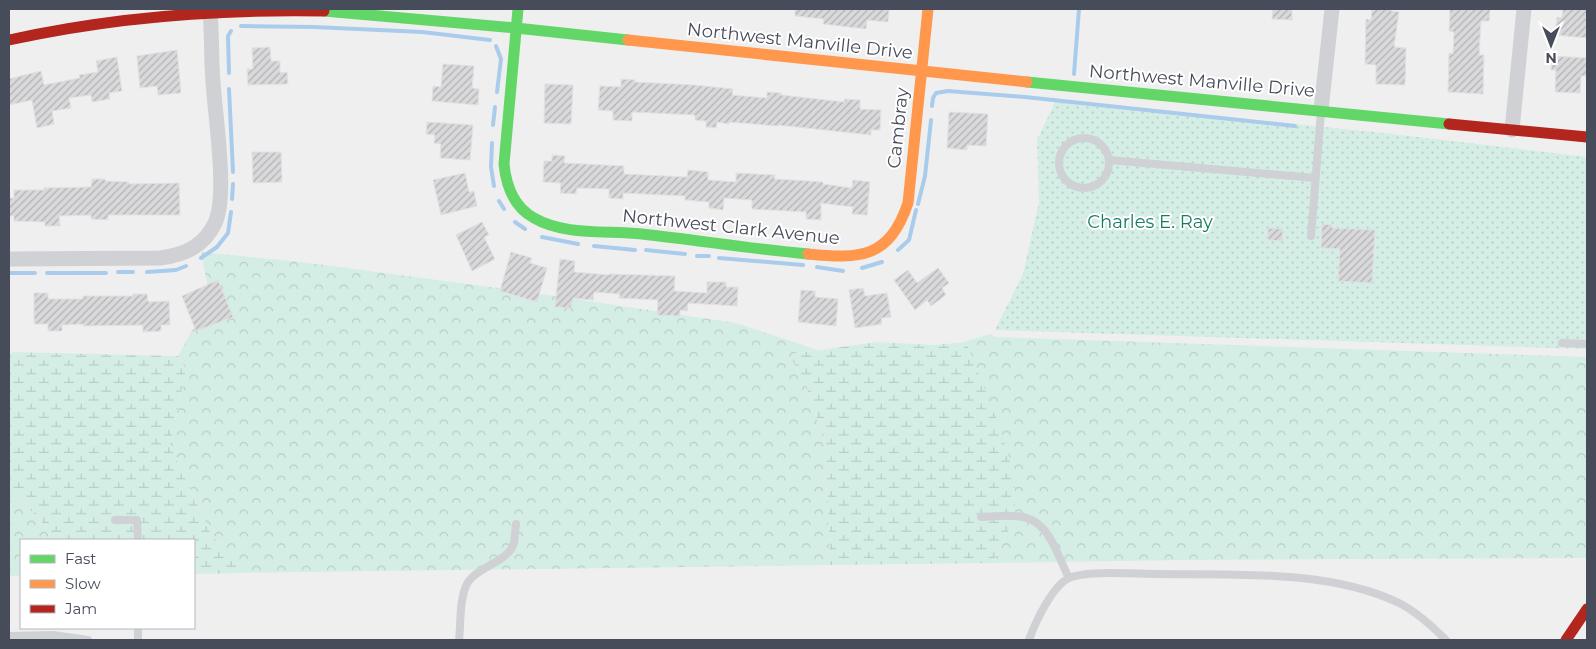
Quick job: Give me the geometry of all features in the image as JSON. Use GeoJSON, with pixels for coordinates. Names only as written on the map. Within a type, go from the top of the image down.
{"type":"FeatureCollection","features":[{"type":"Feature","properties":{"kind":"street"},"geometry":{"type":"LineString","coordinates":[[516,28],[518,9]]}},
{"type":"Feature","properties":{"kind":"street","name":"Cambray"},"geometry":{"type":"LineString","coordinates":[[903,220],[908,203],[928,9]]}},
{"type":"Feature","properties":{"kind":"street"},"geometry":{"type":"LineString","coordinates":[[1321,110],[1332,9]]}},
{"type":"Feature","properties":{"kind":"street"},"geometry":{"type":"LineString","coordinates":[[1512,130],[1524,9]]}},
{"type":"Feature","properties":{"kind":"street"},"geometry":{"type":"LineString","coordinates":[[9,259],[160,258],[176,256],[187,252],[206,238],[215,224],[220,204],[220,178],[212,80],[210,10]]}},
{"type":"Feature","properties":{"kind":"street","name":"Northwest Manville Drive"},"geometry":{"type":"LineString","coordinates":[[9,40],[106,21],[210,10],[326,12],[516,28],[922,72],[1587,137]]}},
{"type":"Feature","properties":{"kind":"street","name":"Northwest Clark Avenue"},"geometry":{"type":"LineString","coordinates":[[516,28],[504,172],[510,190],[518,205],[531,217],[541,222],[568,228],[642,234],[849,257],[880,248],[897,231],[903,220]]}},
{"type":"Feature","properties":{"kind":"street"},"geometry":{"type":"LineString","coordinates":[[1566,640],[1587,609]]}},
{"type":"Feature","properties":{"kind":"lane"},"geometry":{"type":"LineString","coordinates":[[1311,236],[1321,110]]}},
{"type":"Feature","properties":{"kind":"lane"},"geometry":{"type":"LineString","coordinates":[[1082,138],[1089,138],[1099,142],[1106,151],[1109,160],[1109,168],[1105,177],[1098,184],[1088,188],[1078,187],[1069,183],[1062,176],[1059,166],[1060,155],[1065,146],[1071,141],[1082,138]]}},
{"type":"Feature","properties":{"kind":"lane"},"geometry":{"type":"LineString","coordinates":[[1109,160],[1315,178]]}},
{"type":"Feature","properties":{"kind":"lane"},"geometry":{"type":"LineString","coordinates":[[1562,343],[1587,344]]}},
{"type":"Feature","properties":{"kind":"lane"},"geometry":{"type":"LineString","coordinates":[[981,517],[1014,516],[1028,518],[1038,523],[1050,538],[1069,578]]}},
{"type":"Feature","properties":{"kind":"lane"},"geometry":{"type":"LineString","coordinates":[[115,520],[137,520],[138,539]]}},
{"type":"Feature","properties":{"kind":"lane"},"geometry":{"type":"LineString","coordinates":[[459,640],[465,587],[471,579],[508,553],[514,544],[516,524]]}},
{"type":"Feature","properties":{"kind":"lane"},"geometry":{"type":"LineString","coordinates":[[1029,640],[1032,631],[1057,588],[1069,578],[1085,574],[1201,575],[1324,580],[1364,590],[1398,603],[1416,613],[1446,640]]}},
{"type":"Feature","properties":{"kind":"lane"},"geometry":{"type":"LineString","coordinates":[[9,636],[53,635],[88,640]]}},
{"type":"Feature","properties":{"kind":"green space","name":"Charles E. Ray"},"geometry":{"type":"Polygon","coordinates":[[[1056,100],[1384,133],[1587,157],[1587,349],[995,330],[1023,274],[1039,202],[1037,140],[1056,100]]]}},
{"type":"Feature","properties":{"kind":"green space"},"geometry":{"type":"Polygon","coordinates":[[[201,252],[301,262],[514,290],[736,323],[818,350],[792,354],[792,360],[811,398],[826,449],[830,565],[242,573],[211,534],[170,445],[186,369],[178,356],[210,298],[201,252]]]}},
{"type":"Feature","properties":{"kind":"green space"},"geometry":{"type":"Polygon","coordinates":[[[990,334],[995,337],[1587,357],[1587,558],[993,563],[1005,538],[966,342],[960,343],[990,334]]]}},
{"type":"Feature","properties":{"kind":"green space"},"geometry":{"type":"Polygon","coordinates":[[[877,342],[934,345],[966,342],[1000,427],[1015,478],[1015,516],[993,563],[830,565],[826,449],[811,398],[792,360],[792,354],[877,342]]]}},
{"type":"Feature","properties":{"kind":"green space"},"geometry":{"type":"Polygon","coordinates":[[[13,352],[178,356],[186,369],[170,445],[211,534],[242,573],[195,574],[195,539],[51,539],[43,523],[20,499],[9,496],[9,355],[13,352]]]}},
{"type":"Feature","properties":{"kind":"green space"},"geometry":{"type":"Polygon","coordinates":[[[9,496],[20,499],[43,523],[51,539],[20,539],[20,576],[9,576],[9,496]]]}},
{"type":"Feature","properties":{"kind":"building"},"geometry":{"type":"Polygon","coordinates":[[[795,9],[889,9],[888,22],[867,20],[866,29],[823,24],[824,19],[795,16],[795,9]]]}},
{"type":"Feature","properties":{"kind":"building"},"geometry":{"type":"Polygon","coordinates":[[[1273,9],[1292,9],[1292,20],[1272,19],[1273,9]]]}},
{"type":"Feature","properties":{"kind":"building"},"geometry":{"type":"Polygon","coordinates":[[[1372,9],[1391,9],[1391,11],[1399,12],[1394,47],[1406,48],[1405,85],[1376,84],[1376,65],[1365,64],[1366,19],[1371,20],[1372,9]]]}},
{"type":"Feature","properties":{"kind":"building"},"geometry":{"type":"Polygon","coordinates":[[[1450,9],[1490,9],[1489,21],[1481,21],[1479,55],[1484,55],[1483,94],[1448,92],[1449,53],[1453,54],[1454,32],[1449,31],[1450,9]]]}},
{"type":"Feature","properties":{"kind":"building"},"geometry":{"type":"Polygon","coordinates":[[[1563,9],[1587,9],[1587,38],[1555,35],[1557,17],[1562,18],[1563,9]]]}},
{"type":"Feature","properties":{"kind":"building"},"geometry":{"type":"Polygon","coordinates":[[[270,47],[271,61],[280,61],[280,73],[287,72],[288,84],[248,85],[247,69],[253,69],[252,48],[270,47]]]}},
{"type":"Feature","properties":{"kind":"building"},"geometry":{"type":"Polygon","coordinates":[[[177,50],[181,93],[158,95],[157,86],[140,88],[137,56],[177,50]]]}},
{"type":"Feature","properties":{"kind":"building"},"geometry":{"type":"Polygon","coordinates":[[[1552,56],[1587,58],[1587,76],[1581,76],[1580,93],[1555,92],[1556,70],[1551,70],[1552,56]]]}},
{"type":"Feature","properties":{"kind":"building"},"geometry":{"type":"Polygon","coordinates":[[[117,57],[122,91],[109,93],[110,99],[92,102],[91,95],[69,98],[71,108],[52,111],[54,124],[37,128],[32,100],[9,105],[9,79],[41,71],[44,85],[80,78],[79,75],[98,72],[96,61],[117,57]]]}},
{"type":"Feature","properties":{"kind":"building"},"geometry":{"type":"Polygon","coordinates":[[[443,64],[474,66],[472,88],[479,89],[478,105],[432,101],[433,86],[441,87],[443,64]]]}},
{"type":"Feature","properties":{"kind":"building"},"geometry":{"type":"Polygon","coordinates":[[[621,79],[635,80],[635,82],[733,89],[732,95],[767,98],[767,92],[844,102],[845,99],[860,100],[860,109],[881,110],[880,130],[871,130],[871,135],[729,122],[729,124],[717,122],[716,128],[706,127],[706,121],[695,120],[695,115],[632,112],[632,121],[613,120],[613,111],[598,110],[600,86],[621,87],[621,79]]]}},
{"type":"Feature","properties":{"kind":"building"},"geometry":{"type":"Polygon","coordinates":[[[545,84],[573,85],[571,124],[544,123],[545,84]]]}},
{"type":"Feature","properties":{"kind":"building"},"geometry":{"type":"Polygon","coordinates":[[[949,112],[988,114],[986,146],[967,145],[967,150],[947,148],[949,112]]]}},
{"type":"Feature","properties":{"kind":"building"},"geometry":{"type":"Polygon","coordinates":[[[427,122],[473,125],[470,160],[440,158],[441,144],[434,143],[435,135],[426,134],[427,122]]]}},
{"type":"Feature","properties":{"kind":"building"},"geometry":{"type":"Polygon","coordinates":[[[252,152],[281,152],[282,182],[253,183],[252,152]]]}},
{"type":"Feature","properties":{"kind":"building"},"geometry":{"type":"Polygon","coordinates":[[[552,155],[565,156],[564,163],[624,166],[624,174],[687,177],[688,170],[708,172],[708,180],[736,182],[736,173],[775,175],[774,179],[823,182],[823,184],[852,188],[853,180],[870,182],[867,215],[852,214],[853,207],[821,203],[821,220],[806,219],[806,212],[752,209],[752,200],[724,198],[723,210],[709,208],[709,202],[685,200],[685,196],[623,193],[623,199],[609,198],[609,189],[577,188],[576,194],[560,193],[561,183],[543,182],[544,161],[552,161],[552,155]]]}},
{"type":"Feature","properties":{"kind":"building"},"geometry":{"type":"Polygon","coordinates":[[[465,173],[469,192],[474,191],[477,206],[441,215],[433,180],[465,173]]]}},
{"type":"Feature","properties":{"kind":"building"},"geometry":{"type":"Polygon","coordinates":[[[92,179],[129,182],[129,184],[179,183],[180,215],[108,215],[108,220],[91,219],[91,215],[59,216],[60,226],[45,226],[45,222],[14,221],[14,216],[9,216],[9,198],[14,198],[14,190],[91,187],[92,179]]]}},
{"type":"Feature","properties":{"kind":"building"},"geometry":{"type":"Polygon","coordinates":[[[482,222],[489,235],[484,237],[495,259],[472,271],[456,235],[482,222]]]}},
{"type":"Feature","properties":{"kind":"building"},"geometry":{"type":"Polygon","coordinates":[[[1322,224],[1332,225],[1332,228],[1375,230],[1372,283],[1338,281],[1340,249],[1321,248],[1322,224]]]}},
{"type":"Feature","properties":{"kind":"building"},"geometry":{"type":"Polygon","coordinates":[[[1268,228],[1283,229],[1282,241],[1268,240],[1268,228]]]}},
{"type":"Feature","properties":{"kind":"building"},"geometry":{"type":"Polygon","coordinates":[[[511,252],[532,258],[530,263],[547,268],[537,302],[500,291],[511,252]]]}},
{"type":"Feature","properties":{"kind":"building"},"geometry":{"type":"Polygon","coordinates":[[[560,259],[575,261],[574,272],[609,275],[675,276],[674,291],[707,293],[707,282],[726,282],[726,287],[738,287],[737,306],[688,303],[687,311],[680,310],[680,316],[657,315],[658,300],[619,298],[620,294],[594,292],[593,300],[573,298],[571,308],[555,307],[560,259]]]}},
{"type":"Feature","properties":{"kind":"building"},"geometry":{"type":"Polygon","coordinates":[[[938,268],[949,283],[942,288],[946,295],[931,306],[927,300],[915,310],[894,280],[908,270],[917,283],[938,268]]]}},
{"type":"Feature","properties":{"kind":"building"},"geometry":{"type":"Polygon","coordinates":[[[218,280],[233,317],[196,331],[182,296],[218,280]]]}},
{"type":"Feature","properties":{"kind":"building"},"geometry":{"type":"Polygon","coordinates":[[[863,288],[865,296],[887,293],[891,317],[881,318],[882,324],[855,328],[849,290],[863,288]]]}},
{"type":"Feature","properties":{"kind":"building"},"geometry":{"type":"Polygon","coordinates":[[[801,290],[815,291],[815,297],[838,299],[836,326],[798,322],[801,290]]]}},
{"type":"Feature","properties":{"kind":"building"},"geometry":{"type":"Polygon","coordinates":[[[34,293],[48,293],[48,299],[83,299],[83,296],[133,296],[133,294],[147,294],[148,302],[169,301],[170,325],[161,325],[161,331],[143,332],[143,325],[83,326],[83,324],[62,325],[62,331],[48,331],[48,324],[34,324],[34,293]]]}},
{"type":"Feature","properties":{"kind":"waterway"},"geometry":{"type":"LineString","coordinates":[[1074,74],[1079,9]]}},
{"type":"Feature","properties":{"kind":"waterway"},"geometry":{"type":"LineString","coordinates":[[241,26],[422,32],[490,40]]}},
{"type":"Feature","properties":{"kind":"waterway"},"geometry":{"type":"LineString","coordinates":[[229,73],[228,36],[231,31]]}},
{"type":"Feature","properties":{"kind":"waterway"},"geometry":{"type":"LineString","coordinates":[[496,46],[501,59],[497,92]]}},
{"type":"Feature","properties":{"kind":"waterway"},"geometry":{"type":"LineString","coordinates":[[229,89],[233,172]]}},
{"type":"Feature","properties":{"kind":"waterway"},"geometry":{"type":"LineString","coordinates":[[932,106],[936,93],[948,91],[1025,97],[1295,126]]}},
{"type":"Feature","properties":{"kind":"waterway"},"geometry":{"type":"LineString","coordinates":[[493,125],[495,107]]}},
{"type":"Feature","properties":{"kind":"waterway"},"geometry":{"type":"LineString","coordinates":[[918,204],[925,176],[931,120]]}},
{"type":"Feature","properties":{"kind":"waterway"},"geometry":{"type":"LineString","coordinates":[[492,143],[491,167],[494,186]]}},
{"type":"Feature","properties":{"kind":"waterway"},"geometry":{"type":"LineString","coordinates":[[232,199],[233,184]]}},
{"type":"Feature","properties":{"kind":"waterway"},"geometry":{"type":"LineString","coordinates":[[499,201],[504,209]]}},
{"type":"Feature","properties":{"kind":"waterway"},"geometry":{"type":"LineString","coordinates":[[898,250],[909,240],[916,210]]}},
{"type":"Feature","properties":{"kind":"waterway"},"geometry":{"type":"LineString","coordinates":[[201,258],[217,247],[228,233],[231,212]]}},
{"type":"Feature","properties":{"kind":"waterway"},"geometry":{"type":"LineString","coordinates":[[515,222],[525,229]]}},
{"type":"Feature","properties":{"kind":"waterway"},"geometry":{"type":"LineString","coordinates":[[542,237],[578,244]]}},
{"type":"Feature","properties":{"kind":"waterway"},"geometry":{"type":"LineString","coordinates":[[594,246],[635,250]]}},
{"type":"Feature","properties":{"kind":"waterway"},"geometry":{"type":"LineString","coordinates":[[646,250],[685,254]]}},
{"type":"Feature","properties":{"kind":"waterway"},"geometry":{"type":"LineString","coordinates":[[697,256],[709,256]]}},
{"type":"Feature","properties":{"kind":"waterway"},"geometry":{"type":"LineString","coordinates":[[719,258],[803,265]]}},
{"type":"Feature","properties":{"kind":"waterway"},"geometry":{"type":"LineString","coordinates":[[862,268],[882,262]]}},
{"type":"Feature","properties":{"kind":"waterway"},"geometry":{"type":"LineString","coordinates":[[147,272],[176,270],[186,266]]}},
{"type":"Feature","properties":{"kind":"waterway"},"geometry":{"type":"LineString","coordinates":[[817,267],[843,271]]}},
{"type":"Feature","properties":{"kind":"waterway"},"geometry":{"type":"LineString","coordinates":[[118,272],[133,272]]}},
{"type":"Feature","properties":{"kind":"waterway"},"geometry":{"type":"LineString","coordinates":[[9,273],[35,273]]}},
{"type":"Feature","properties":{"kind":"waterway"},"geometry":{"type":"LineString","coordinates":[[47,273],[106,273]]}},
{"type":"Feature","properties":{"kind":"traffic: fast"},"geometry":{"type":"LineString","coordinates":[[518,9],[504,164],[512,195],[521,208],[534,218],[559,228],[642,234],[808,254]]}},
{"type":"Feature","properties":{"kind":"traffic: fast"},"geometry":{"type":"LineString","coordinates":[[324,11],[628,40]]}},
{"type":"Feature","properties":{"kind":"traffic: fast"},"geometry":{"type":"LineString","coordinates":[[1027,82],[1449,124]]}},
{"type":"Feature","properties":{"kind":"traffic: slow"},"geometry":{"type":"LineString","coordinates":[[808,254],[843,256],[857,255],[870,251],[882,245],[892,235],[900,221],[908,203],[928,9]]}},
{"type":"Feature","properties":{"kind":"traffic: slow"},"geometry":{"type":"LineString","coordinates":[[628,40],[1027,82]]}},
{"type":"Feature","properties":{"kind":"traffic: jam"},"geometry":{"type":"LineString","coordinates":[[9,40],[87,25],[165,16],[244,11],[324,11]]}},
{"type":"Feature","properties":{"kind":"traffic: jam"},"geometry":{"type":"LineString","coordinates":[[1449,124],[1587,137]]}},
{"type":"Feature","properties":{"kind":"traffic: jam"},"geometry":{"type":"LineString","coordinates":[[1566,640],[1587,609]]}}]}
